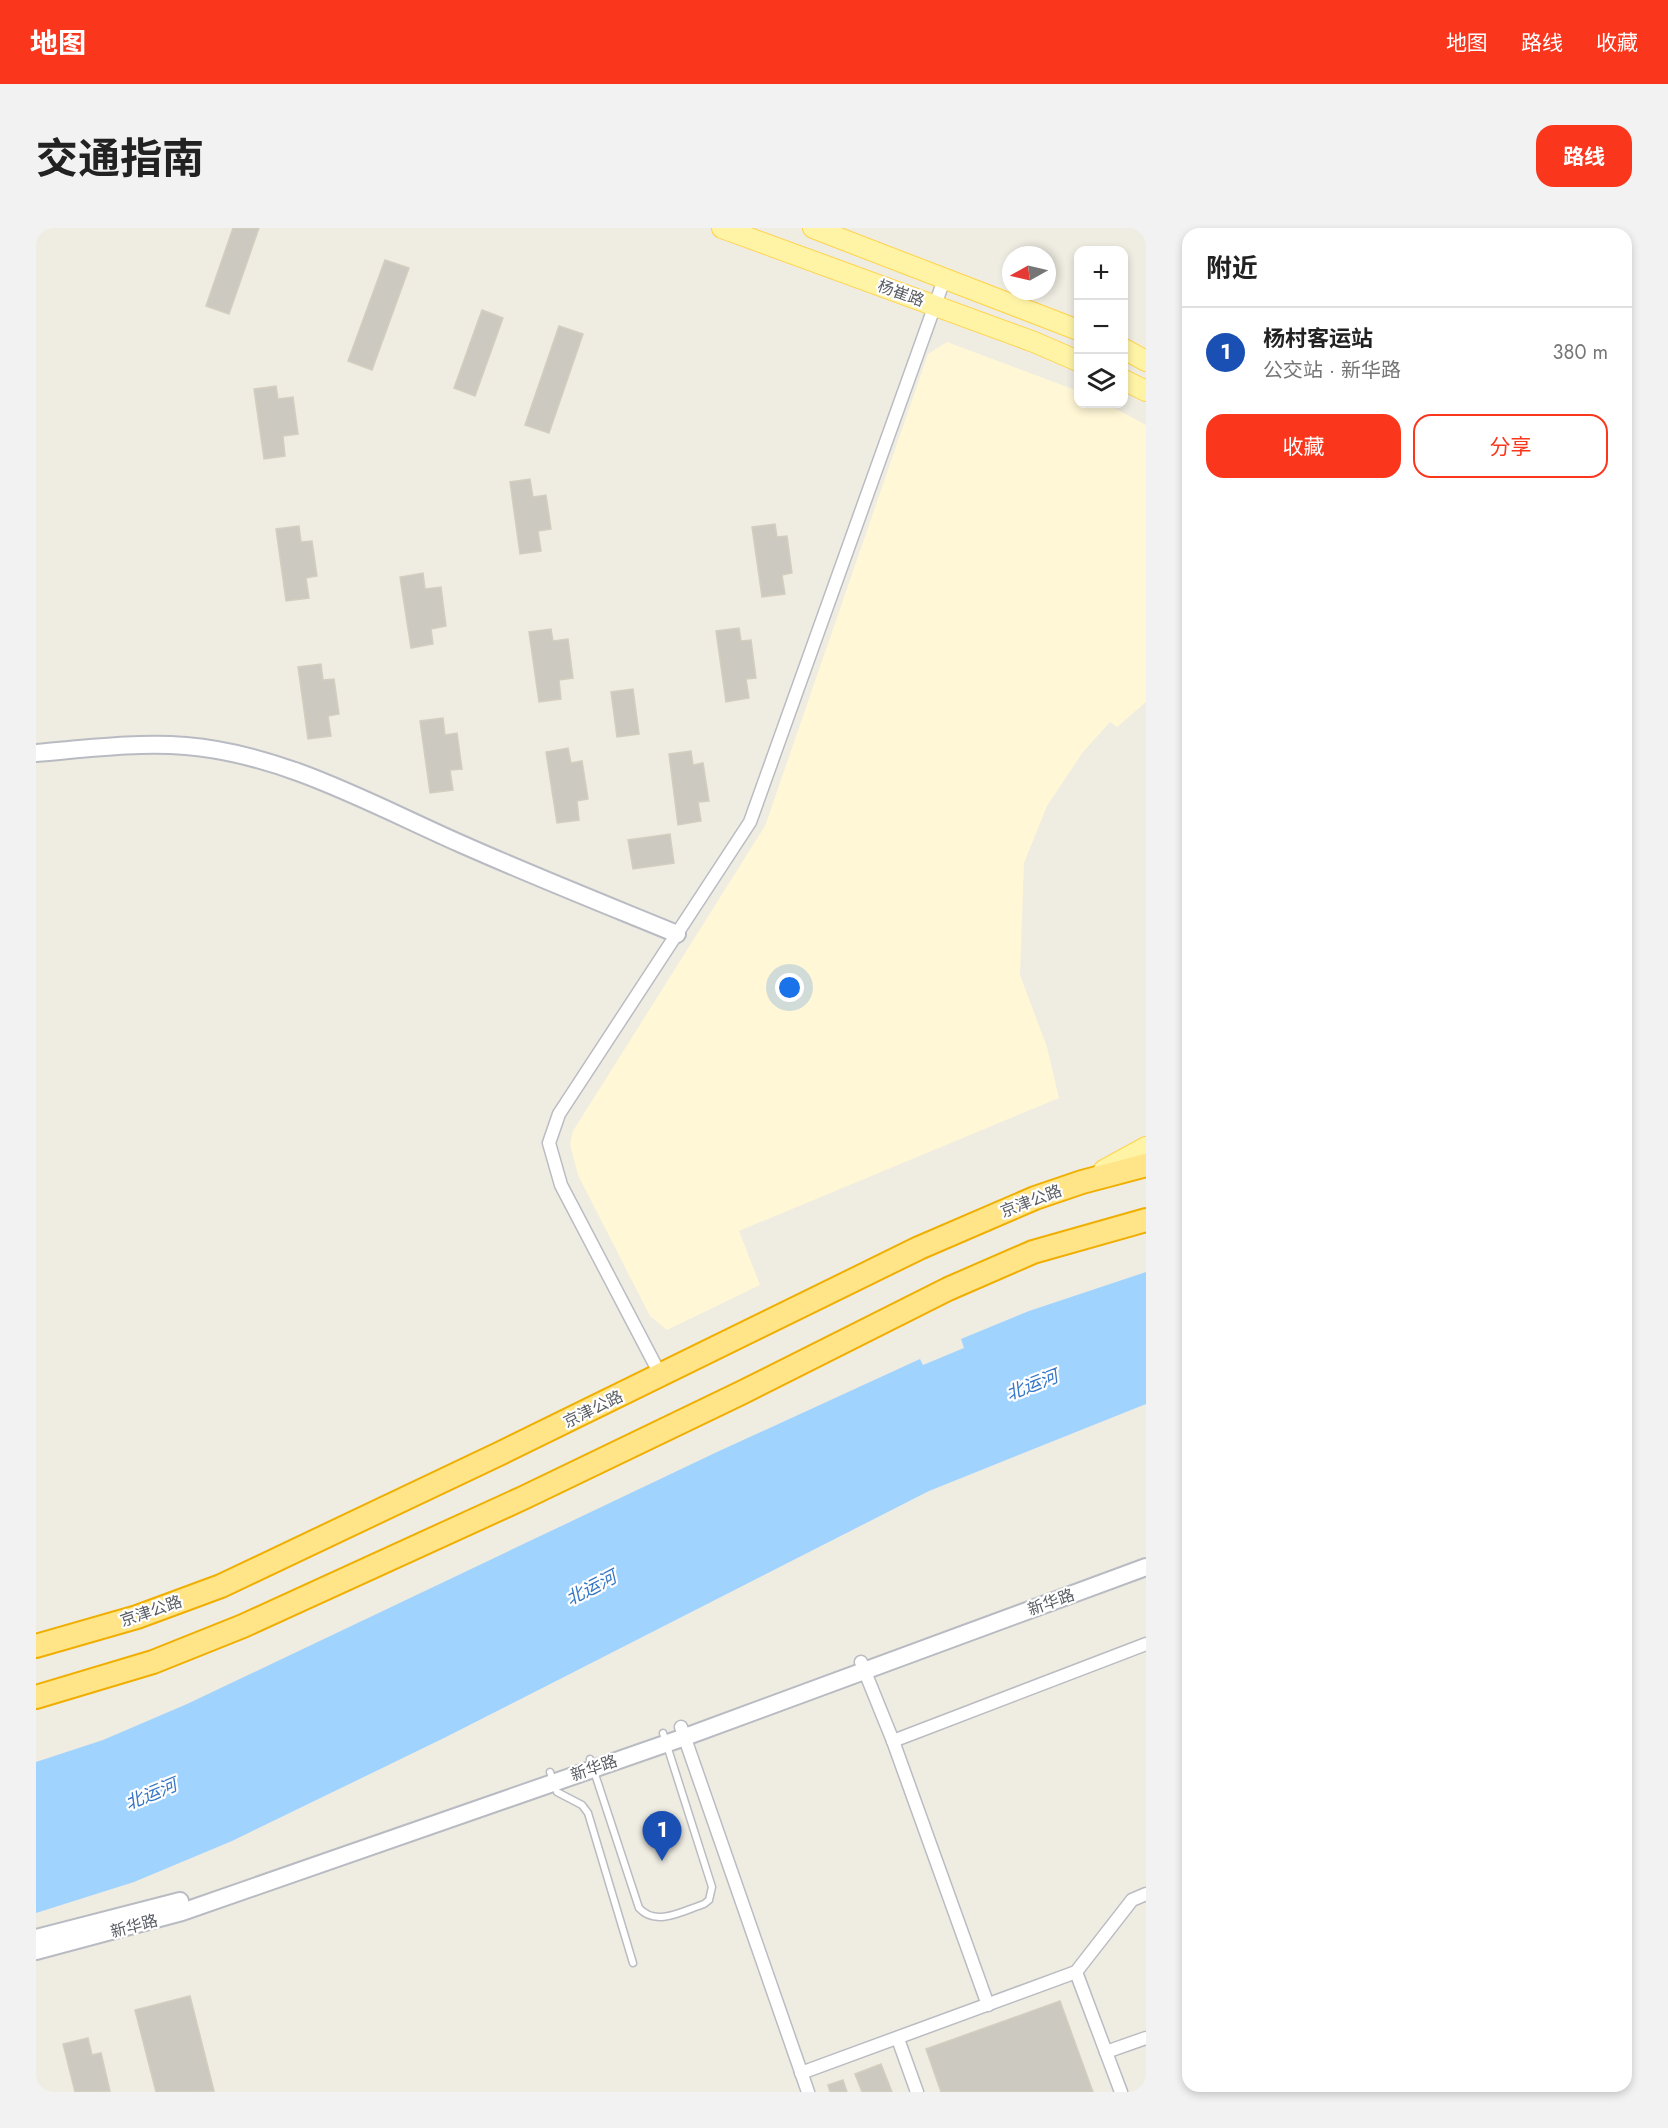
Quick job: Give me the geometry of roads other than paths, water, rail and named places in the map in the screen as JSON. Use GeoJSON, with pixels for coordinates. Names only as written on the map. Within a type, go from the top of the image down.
{"type":"FeatureCollection","features":[{"type":"Feature","properties":{"kind":"highway","name":"京津公路"},"geometry":{"type":"LineString","coordinates":[[36,1646],[137,1617],[221,1586],[661,1376],[919,1248],[1035,1197],[1082,1182],[1146,1166]]}},
{"type":"Feature","properties":{"kind":"highway"},"geometry":{"type":"LineString","coordinates":[[36,1697],[153,1662],[243,1626],[533,1493],[948,1289],[1033,1252],[1146,1220]]}},
{"type":"Feature","properties":{"kind":"main road","name":"杨崔路"},"geometry":{"type":"LineString","coordinates":[[722,228],[1074,359]]}},
{"type":"Feature","properties":{"kind":"main road","name":"杨崔路"},"geometry":{"type":"LineString","coordinates":[[813,228],[1074,328]]}},
{"type":"Feature","properties":{"kind":"main road"},"geometry":{"type":"LineString","coordinates":[[1128,351],[1146,361]]}},
{"type":"Feature","properties":{"kind":"main road"},"geometry":{"type":"LineString","coordinates":[[1128,382],[1146,391]]}},
{"type":"Feature","properties":{"kind":"main road"},"geometry":{"type":"LineString","coordinates":[[1082,1182],[1146,1147]]}},
{"type":"Feature","properties":{"kind":"street"},"geometry":{"type":"LineString","coordinates":[[661,1376],[561,1185],[549,1143],[559,1114],[750,822],[945,277]]}},
{"type":"Feature","properties":{"kind":"street"},"geometry":{"type":"LineString","coordinates":[[36,753],[131,745],[186,746],[245,756],[307,775],[487,855],[677,934]]}},
{"type":"Feature","properties":{"kind":"street","name":"新华路"},"geometry":{"type":"LineString","coordinates":[[864,1667],[1146,1559]]}},
{"type":"Feature","properties":{"kind":"street","name":"新华路"},"geometry":{"type":"LineString","coordinates":[[36,1938],[173,1904],[683,1732],[1146,1567]]}},
{"type":"Feature","properties":{"kind":"street"},"geometry":{"type":"LineString","coordinates":[[893,1741],[1146,1644]]}},
{"type":"Feature","properties":{"kind":"street"},"geometry":{"type":"LineString","coordinates":[[864,1667],[988,2005]]}},
{"type":"Feature","properties":{"kind":"street"},"geometry":{"type":"LineString","coordinates":[[683,1732],[807,2092]]}},
{"type":"Feature","properties":{"kind":"street","name":"新华路"},"geometry":{"type":"LineString","coordinates":[[36,1951],[161,1919],[551,1777]]}},
{"type":"Feature","properties":{"kind":"street"},"geometry":{"type":"LineString","coordinates":[[801,2073],[1076,1972],[1132,1900],[1146,1894]]}},
{"type":"Feature","properties":{"kind":"street"},"geometry":{"type":"LineString","coordinates":[[1076,1972],[1121,2092]]}},
{"type":"Feature","properties":{"kind":"street"},"geometry":{"type":"LineString","coordinates":[[1106,2052],[1146,2038]]}},
{"type":"Feature","properties":{"kind":"street"},"geometry":{"type":"LineString","coordinates":[[898,2039],[917,2092]]}},
{"type":"Feature","properties":{"kind":"lane"},"geometry":{"type":"LineString","coordinates":[[592,1763],[639,1908],[644,1914],[658,1918],[682,1912],[709,1900],[712,1887],[665,1738]]}},
{"type":"Feature","properties":{"kind":"lane"},"geometry":{"type":"LineString","coordinates":[[551,1777],[557,1792],[582,1805],[588,1813],[633,1963]]}},
{"type":"Feature","properties":{"kind":"water","name":"北运河"},"geometry":{"type":"Polygon","coordinates":[[[1146,1272],[1146,1404],[929,1491],[444,1738],[232,1841],[134,1882],[36,1913],[36,1762],[103,1740],[187,1704],[717,1452],[920,1359],[923,1365],[964,1348],[961,1339],[1029,1311],[1146,1272]]]}},
{"type":"Feature","properties":{"kind":"place","name":"杨村客运站"},"geometry":{"type":"Point","coordinates":[662,1861]}}]}
